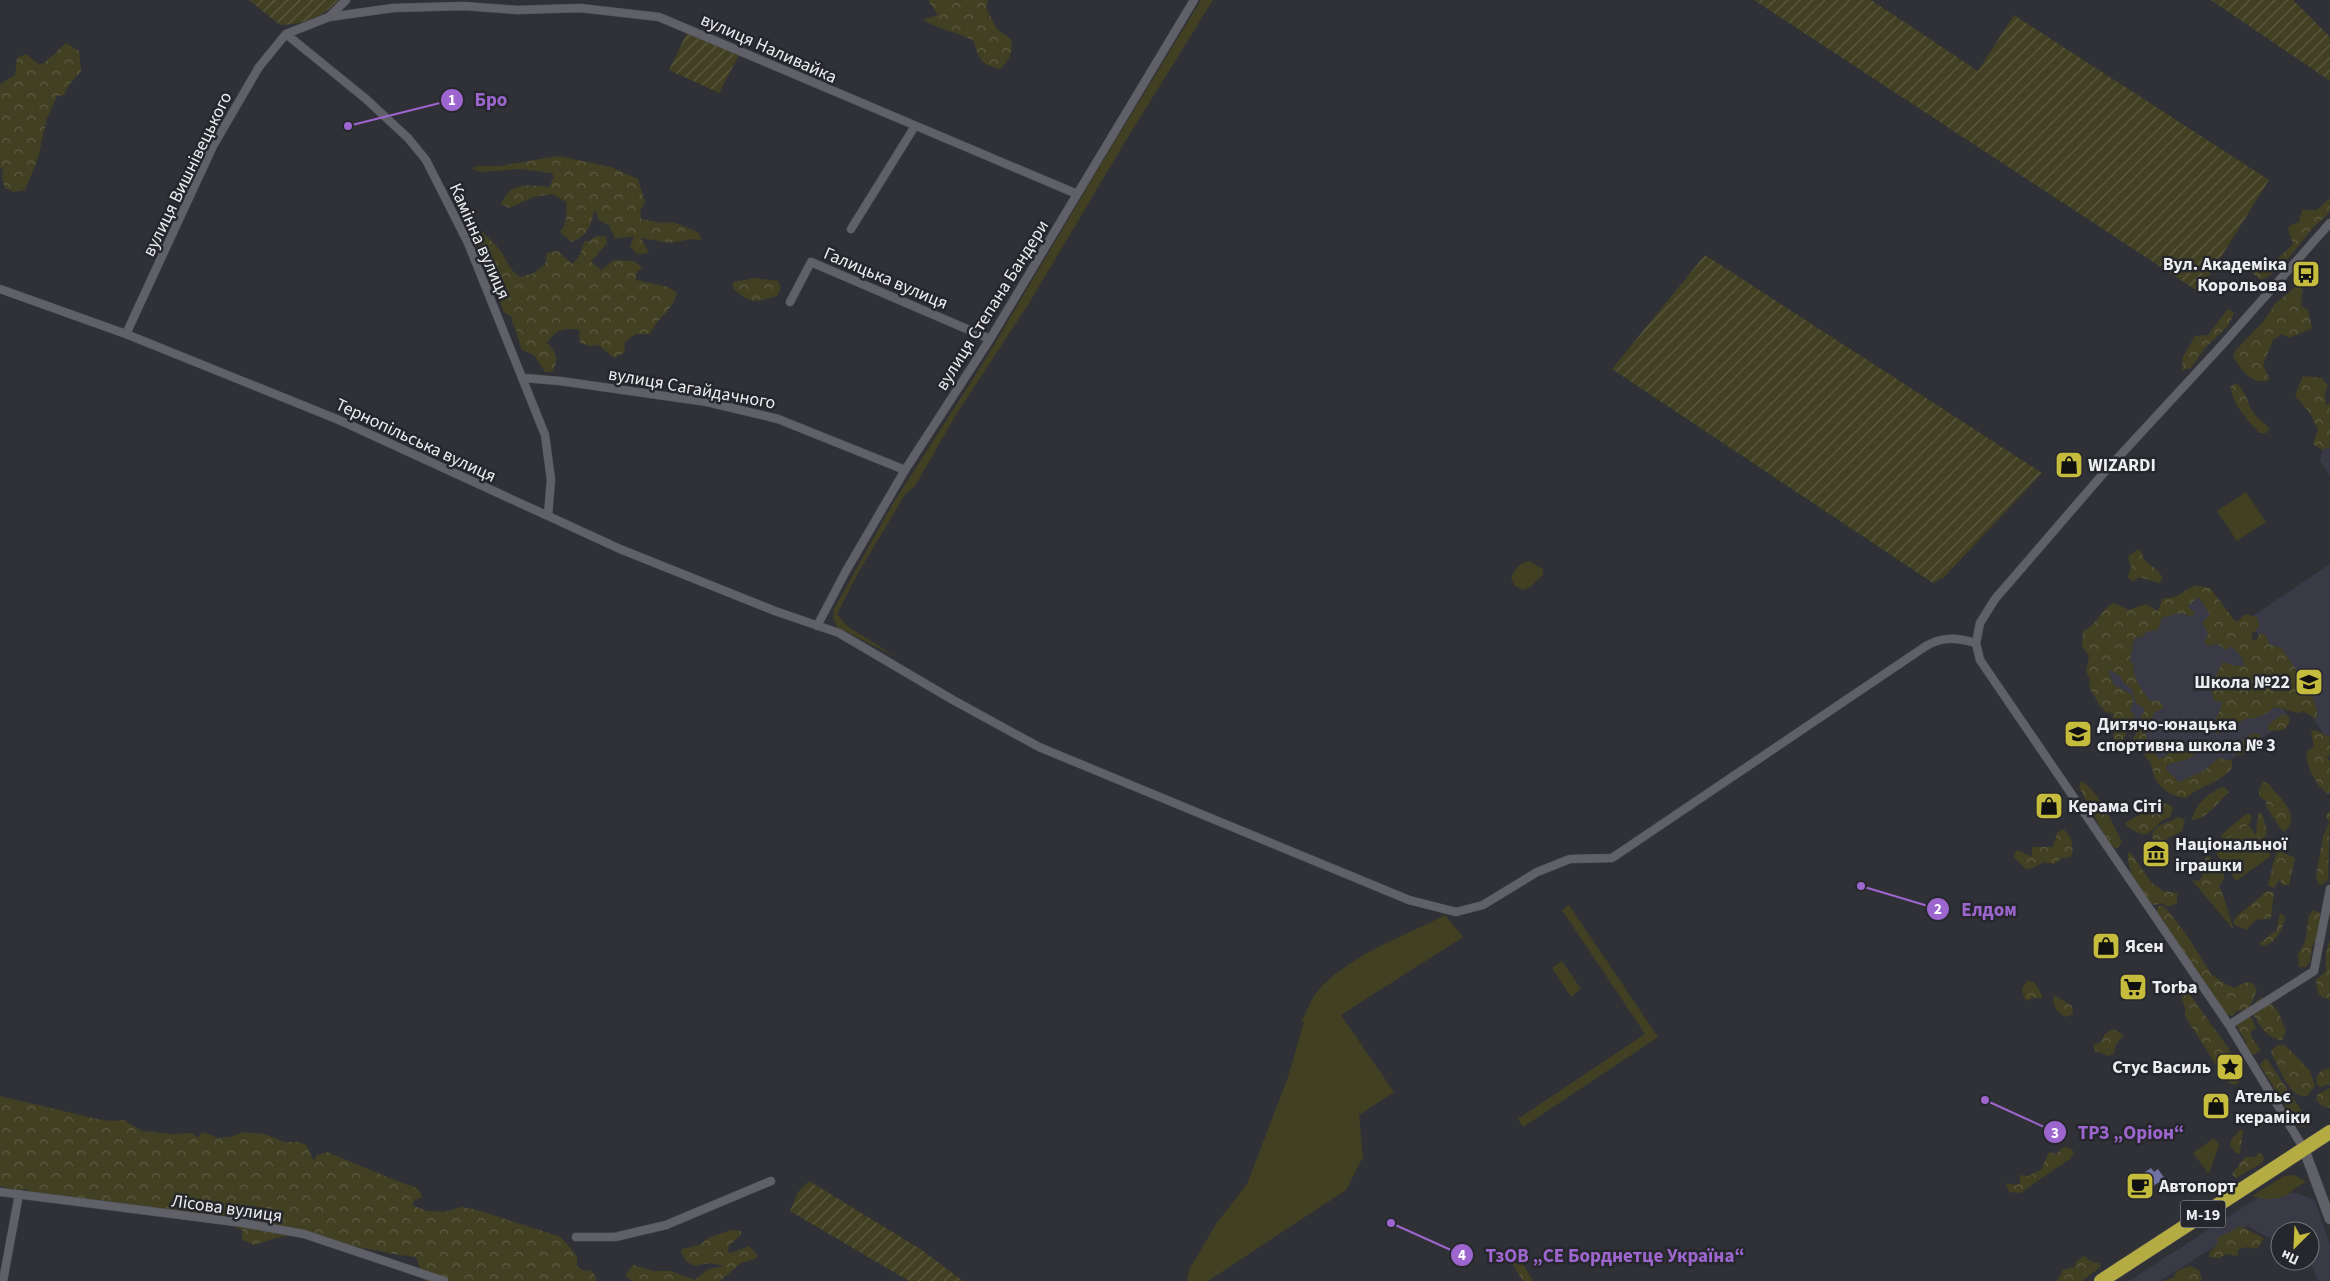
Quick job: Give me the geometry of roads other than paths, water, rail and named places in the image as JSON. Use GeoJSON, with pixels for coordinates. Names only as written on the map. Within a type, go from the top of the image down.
{"type":"FeatureCollection","features":[{"type":"Feature","properties":{"kind":"highway","name":"М-19"},"geometry":{"type":"LineString","coordinates":[[2102,1281],[2330,1132]]}},
{"type":"Feature","properties":{"kind":"main road"},"geometry":{"type":"LineString","coordinates":[[2304,1149],[2330,1219]]}},
{"type":"Feature","properties":{"kind":"street"},"geometry":{"type":"LineString","coordinates":[[329,17],[346,0]]}},
{"type":"Feature","properties":{"kind":"street","name":"вулиця Степана Бандери"},"geometry":{"type":"LineString","coordinates":[[818,626],[846,571],[905,470],[990,339],[1194,0]]}},
{"type":"Feature","properties":{"kind":"street","name":"вулиця Наливайка"},"geometry":{"type":"LineString","coordinates":[[286,34],[329,17],[393,8],[464,6],[517,10],[580,8],[659,17],[1077,194]]}},
{"type":"Feature","properties":{"kind":"street","name":"вулиця Вишнівецького"},"geometry":{"type":"LineString","coordinates":[[126,334],[213,146],[259,67],[286,34]]}},
{"type":"Feature","properties":{"kind":"street","name":"Камінна вулиця"},"geometry":{"type":"LineString","coordinates":[[286,34],[366,99],[408,138],[426,160],[455,214],[524,378],[548,448],[551,480],[548,516]]}},
{"type":"Feature","properties":{"kind":"street"},"geometry":{"type":"LineString","coordinates":[[851,229],[915,126]]}},
{"type":"Feature","properties":{"kind":"street"},"geometry":{"type":"LineString","coordinates":[[2304,1149],[2228,1025],[1980,660],[1976,643],[1980,623],[1995,599],[2102,476],[2330,223]]}},
{"type":"Feature","properties":{"kind":"street","name":"Галицька вулиця"},"geometry":{"type":"LineString","coordinates":[[790,302],[811,262],[990,339]]}},
{"type":"Feature","properties":{"kind":"street","name":"Тернопільська вулиця"},"geometry":{"type":"LineString","coordinates":[[0,288],[126,334],[339,420],[520,505],[690,578],[839,633],[953,700],[1039,747],[1409,900],[1456,912],[1483,905],[1537,872],[1570,859],[1612,858],[1934,641],[1954,637],[1976,643]]}},
{"type":"Feature","properties":{"kind":"street","name":"вулиця Сагайдачного"},"geometry":{"type":"LineString","coordinates":[[524,378],[560,381],[707,402],[778,419],[905,470]]}},
{"type":"Feature","properties":{"kind":"street"},"geometry":{"type":"LineString","coordinates":[[2228,1025],[2314,971],[2330,889]]}},
{"type":"Feature","properties":{"kind":"street"},"geometry":{"type":"LineString","coordinates":[[576,1237],[615,1237],[666,1225],[771,1181]]}},
{"type":"Feature","properties":{"kind":"street","name":"Лісова вулиця"},"geometry":{"type":"LineString","coordinates":[[0,1192],[243,1223],[304,1234],[444,1281]]}},
{"type":"Feature","properties":{"kind":"street"},"geometry":{"type":"LineString","coordinates":[[3,1281],[20,1194]]}},
{"type":"Feature","properties":{"kind":"water"},"geometry":{"type":"Polygon","coordinates":[[[2151,1168],[2154,1172],[2158,1169],[2165,1179],[2151,1187],[2142,1174],[2151,1168]]]}},
{"type":"Feature","properties":{"kind":"place","name":"Бро"},"geometry":{"type":"Point","coordinates":[348,126]}},
{"type":"Feature","properties":{"kind":"place","name":"Вул. Академіка Корольова"},"geometry":{"type":"Point","coordinates":[2306,274]}},
{"type":"Feature","properties":{"kind":"place","name":"WIZARDI"},"geometry":{"type":"Point","coordinates":[2069,465]}},
{"type":"Feature","properties":{"kind":"place","name":"Школа №22"},"geometry":{"type":"Point","coordinates":[2309,682]}},
{"type":"Feature","properties":{"kind":"place","name":"Дитячо-юнацька спортивна школа № 3"},"geometry":{"type":"Point","coordinates":[2078,734]}},
{"type":"Feature","properties":{"kind":"place","name":"Керама Сіті"},"geometry":{"type":"Point","coordinates":[2049,806]}},
{"type":"Feature","properties":{"kind":"place","name":"Національної іграшки"},"geometry":{"type":"Point","coordinates":[2156,854]}},
{"type":"Feature","properties":{"kind":"place","name":"Елдом"},"geometry":{"type":"Point","coordinates":[1861,886]}},
{"type":"Feature","properties":{"kind":"place","name":"Ясен"},"geometry":{"type":"Point","coordinates":[2106,946]}},
{"type":"Feature","properties":{"kind":"place","name":"Torba"},"geometry":{"type":"Point","coordinates":[2133,987]}},
{"type":"Feature","properties":{"kind":"place","name":"Стус Василь"},"geometry":{"type":"Point","coordinates":[2230,1067]}},
{"type":"Feature","properties":{"kind":"place","name":"ТРЗ „Оріон“"},"geometry":{"type":"Point","coordinates":[1985,1100]}},
{"type":"Feature","properties":{"kind":"place","name":"Ательє кераміки"},"geometry":{"type":"Point","coordinates":[2216,1106]}},
{"type":"Feature","properties":{"kind":"place","name":"Автопорт"},"geometry":{"type":"Point","coordinates":[2140,1186]}},
{"type":"Feature","properties":{"kind":"place","name":"ТзОВ „СЕ Борднетце Україна“"},"geometry":{"type":"Point","coordinates":[1391,1223]}}]}
